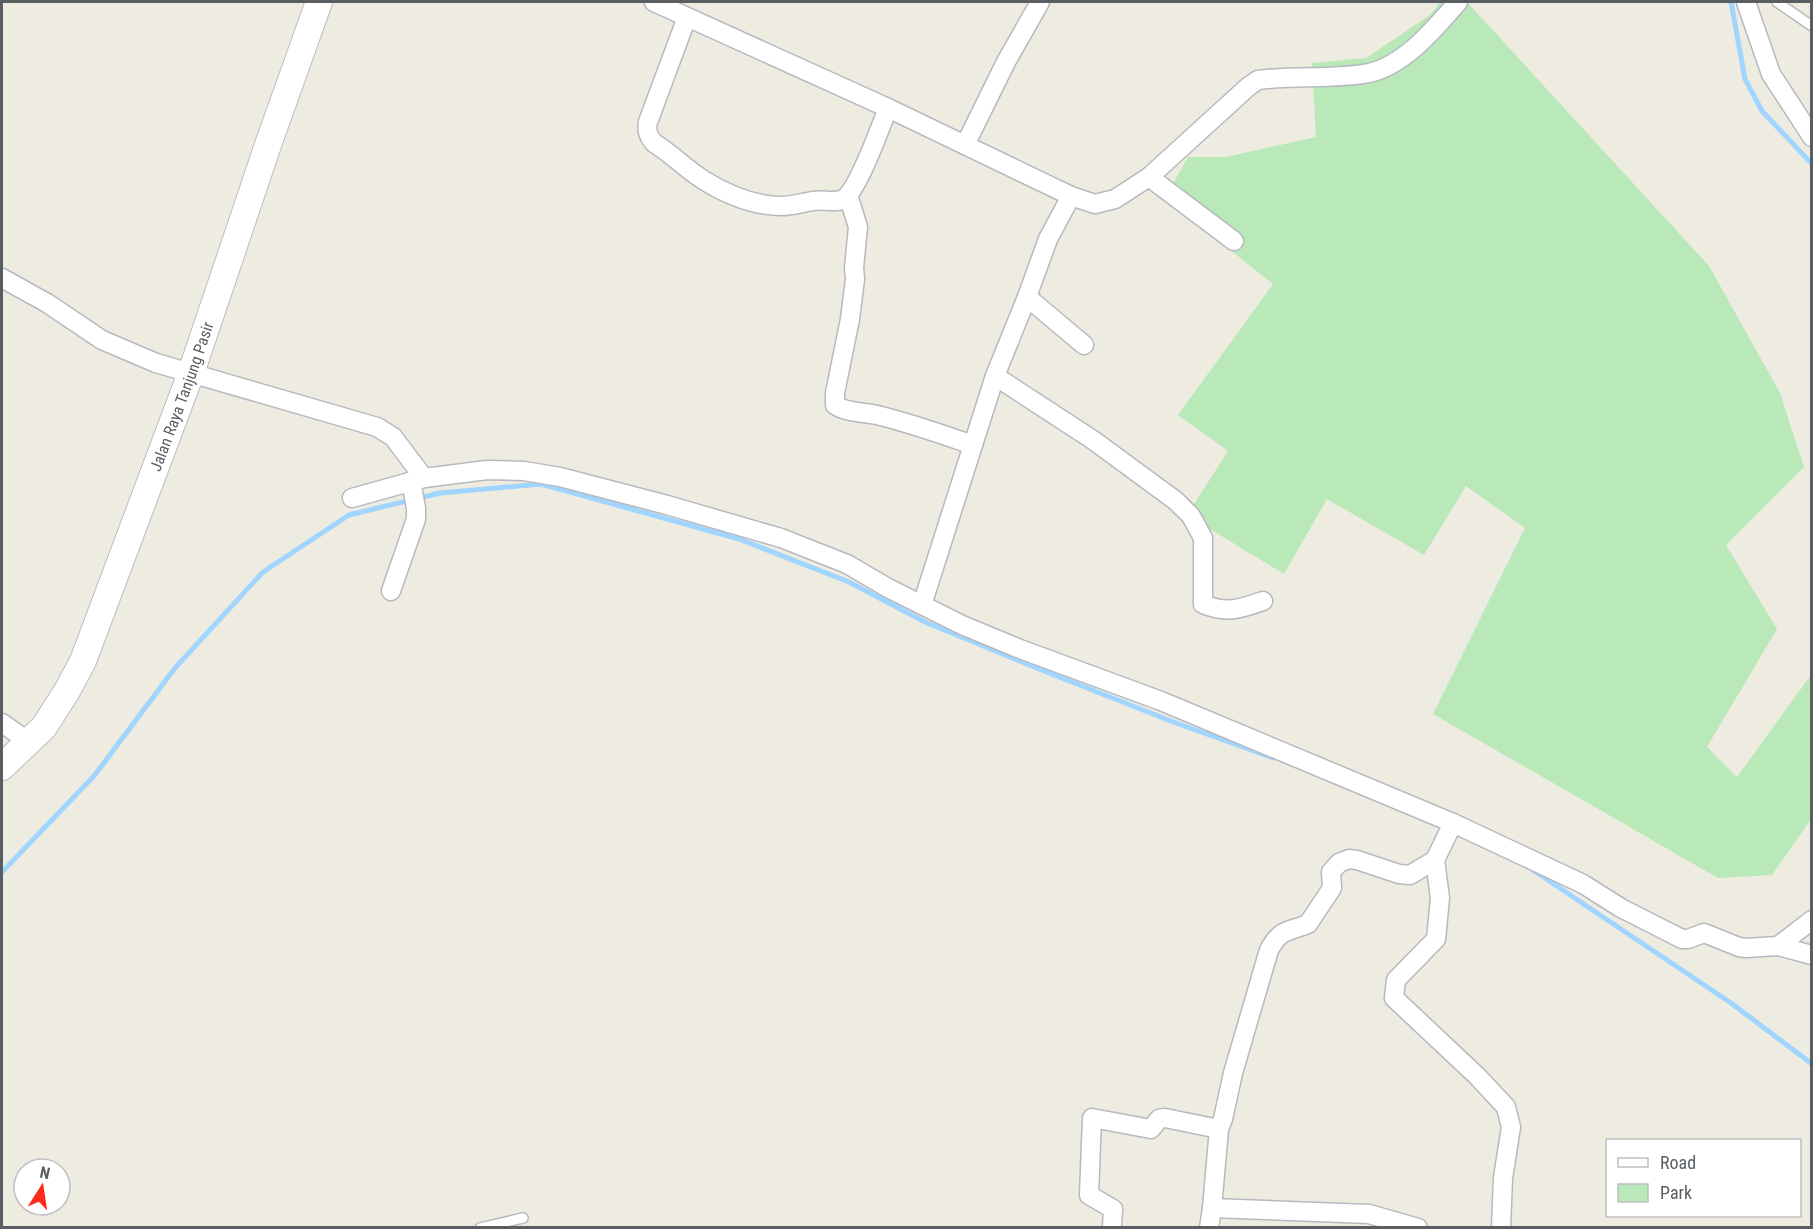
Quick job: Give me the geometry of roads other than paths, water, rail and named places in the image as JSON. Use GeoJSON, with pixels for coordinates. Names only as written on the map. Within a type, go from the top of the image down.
{"type":"FeatureCollection","features":[{"type":"Feature","properties":{"kind":"street","name":"Jalan Raya Tanjung Pasir"},"geometry":{"type":"LineString","coordinates":[[2,767],[44,727],[83,661],[191,373],[319,2]]}},
{"type":"Feature","properties":{"kind":"street"},"geometry":{"type":"LineString","coordinates":[[654,2],[888,108],[1071,196],[1095,204],[1115,199],[1149,177],[1240,93],[1258,80],[1356,74],[1381,69],[1399,59],[1430,34],[1458,2]]}},
{"type":"Feature","properties":{"kind":"street"},"geometry":{"type":"LineString","coordinates":[[965,145],[1006,62],[1040,2]]}},
{"type":"Feature","properties":{"kind":"street"},"geometry":{"type":"LineString","coordinates":[[1746,2],[1771,74],[1812,137]]}},
{"type":"Feature","properties":{"kind":"street"},"geometry":{"type":"LineString","coordinates":[[687,17],[646,129],[654,142],[704,181],[754,203],[784,206],[813,201],[843,200],[860,175],[888,108]]}},
{"type":"Feature","properties":{"kind":"street"},"geometry":{"type":"LineString","coordinates":[[1149,177],[1234,241]]}},
{"type":"Feature","properties":{"kind":"street"},"geometry":{"type":"LineString","coordinates":[[848,195],[858,227],[855,279],[850,319],[835,393],[836,405],[913,425],[973,445]]}},
{"type":"Feature","properties":{"kind":"street"},"geometry":{"type":"LineString","coordinates":[[922,605],[995,376],[1048,238],[1071,196]]}},
{"type":"Feature","properties":{"kind":"street"},"geometry":{"type":"LineString","coordinates":[[2,278],[47,303],[102,339],[156,363],[376,427],[393,437],[415,481],[416,519],[391,591]]}},
{"type":"Feature","properties":{"kind":"street"},"geometry":{"type":"LineString","coordinates":[[1027,297],[1083,345]]}},
{"type":"Feature","properties":{"kind":"street"},"geometry":{"type":"LineString","coordinates":[[995,376],[1093,440],[1176,501],[1191,516],[1203,538],[1203,604],[1239,610],[1263,602]]}},
{"type":"Feature","properties":{"kind":"street"},"geometry":{"type":"LineString","coordinates":[[352,498],[415,481],[488,470],[524,471],[570,480],[667,505],[781,538],[847,564],[888,588],[962,625],[1161,701],[1450,830],[1583,884],[1621,908],[1682,939],[1704,933],[1739,947],[1778,946],[1812,955]]}},
{"type":"Feature","properties":{"kind":"street"},"geometry":{"type":"LineString","coordinates":[[2,723],[29,742]]}},
{"type":"Feature","properties":{"kind":"street"},"geometry":{"type":"LineString","coordinates":[[1450,830],[1435,860],[1440,898],[1436,939],[1396,980],[1394,998],[1477,1076],[1506,1107],[1512,1127],[1503,1179],[1501,1227]]}},
{"type":"Feature","properties":{"kind":"street"},"geometry":{"type":"LineString","coordinates":[[1209,1227],[1219,1129],[1269,950],[1278,937],[1287,930],[1308,924],[1332,888],[1333,869],[1344,860],[1357,860],[1406,876],[1435,860]]}},
{"type":"Feature","properties":{"kind":"street"},"geometry":{"type":"LineString","coordinates":[[1778,946],[1812,920]]}},
{"type":"Feature","properties":{"kind":"street"},"geometry":{"type":"LineString","coordinates":[[1113,1227],[1113,1209],[1089,1195],[1092,1118],[1151,1129],[1159,1119],[1165,1118],[1219,1129]]}},
{"type":"Feature","properties":{"kind":"street"},"geometry":{"type":"LineString","coordinates":[[1212,1208],[1321,1219],[1369,1214],[1418,1227]]}},
{"type":"Feature","properties":{"kind":"lane"},"geometry":{"type":"LineString","coordinates":[[1777,2],[1812,26]]}},
{"type":"Feature","properties":{"kind":"lane"},"geometry":{"type":"LineString","coordinates":[[480,1227],[523,1218]]}},
{"type":"Feature","properties":{"kind":"waterway"},"geometry":{"type":"LineString","coordinates":[[1731,2],[1745,79],[1762,111],[1812,164]]}},
{"type":"Feature","properties":{"kind":"waterway"},"geometry":{"type":"LineString","coordinates":[[2,872],[94,776],[175,668],[263,572],[349,515],[440,493],[541,484],[739,539],[849,582],[925,622],[1044,671],[1176,723],[1274,758]]}},
{"type":"Feature","properties":{"kind":"waterway"},"geometry":{"type":"LineString","coordinates":[[1533,870],[1731,1003],[1812,1064]]}}]}
